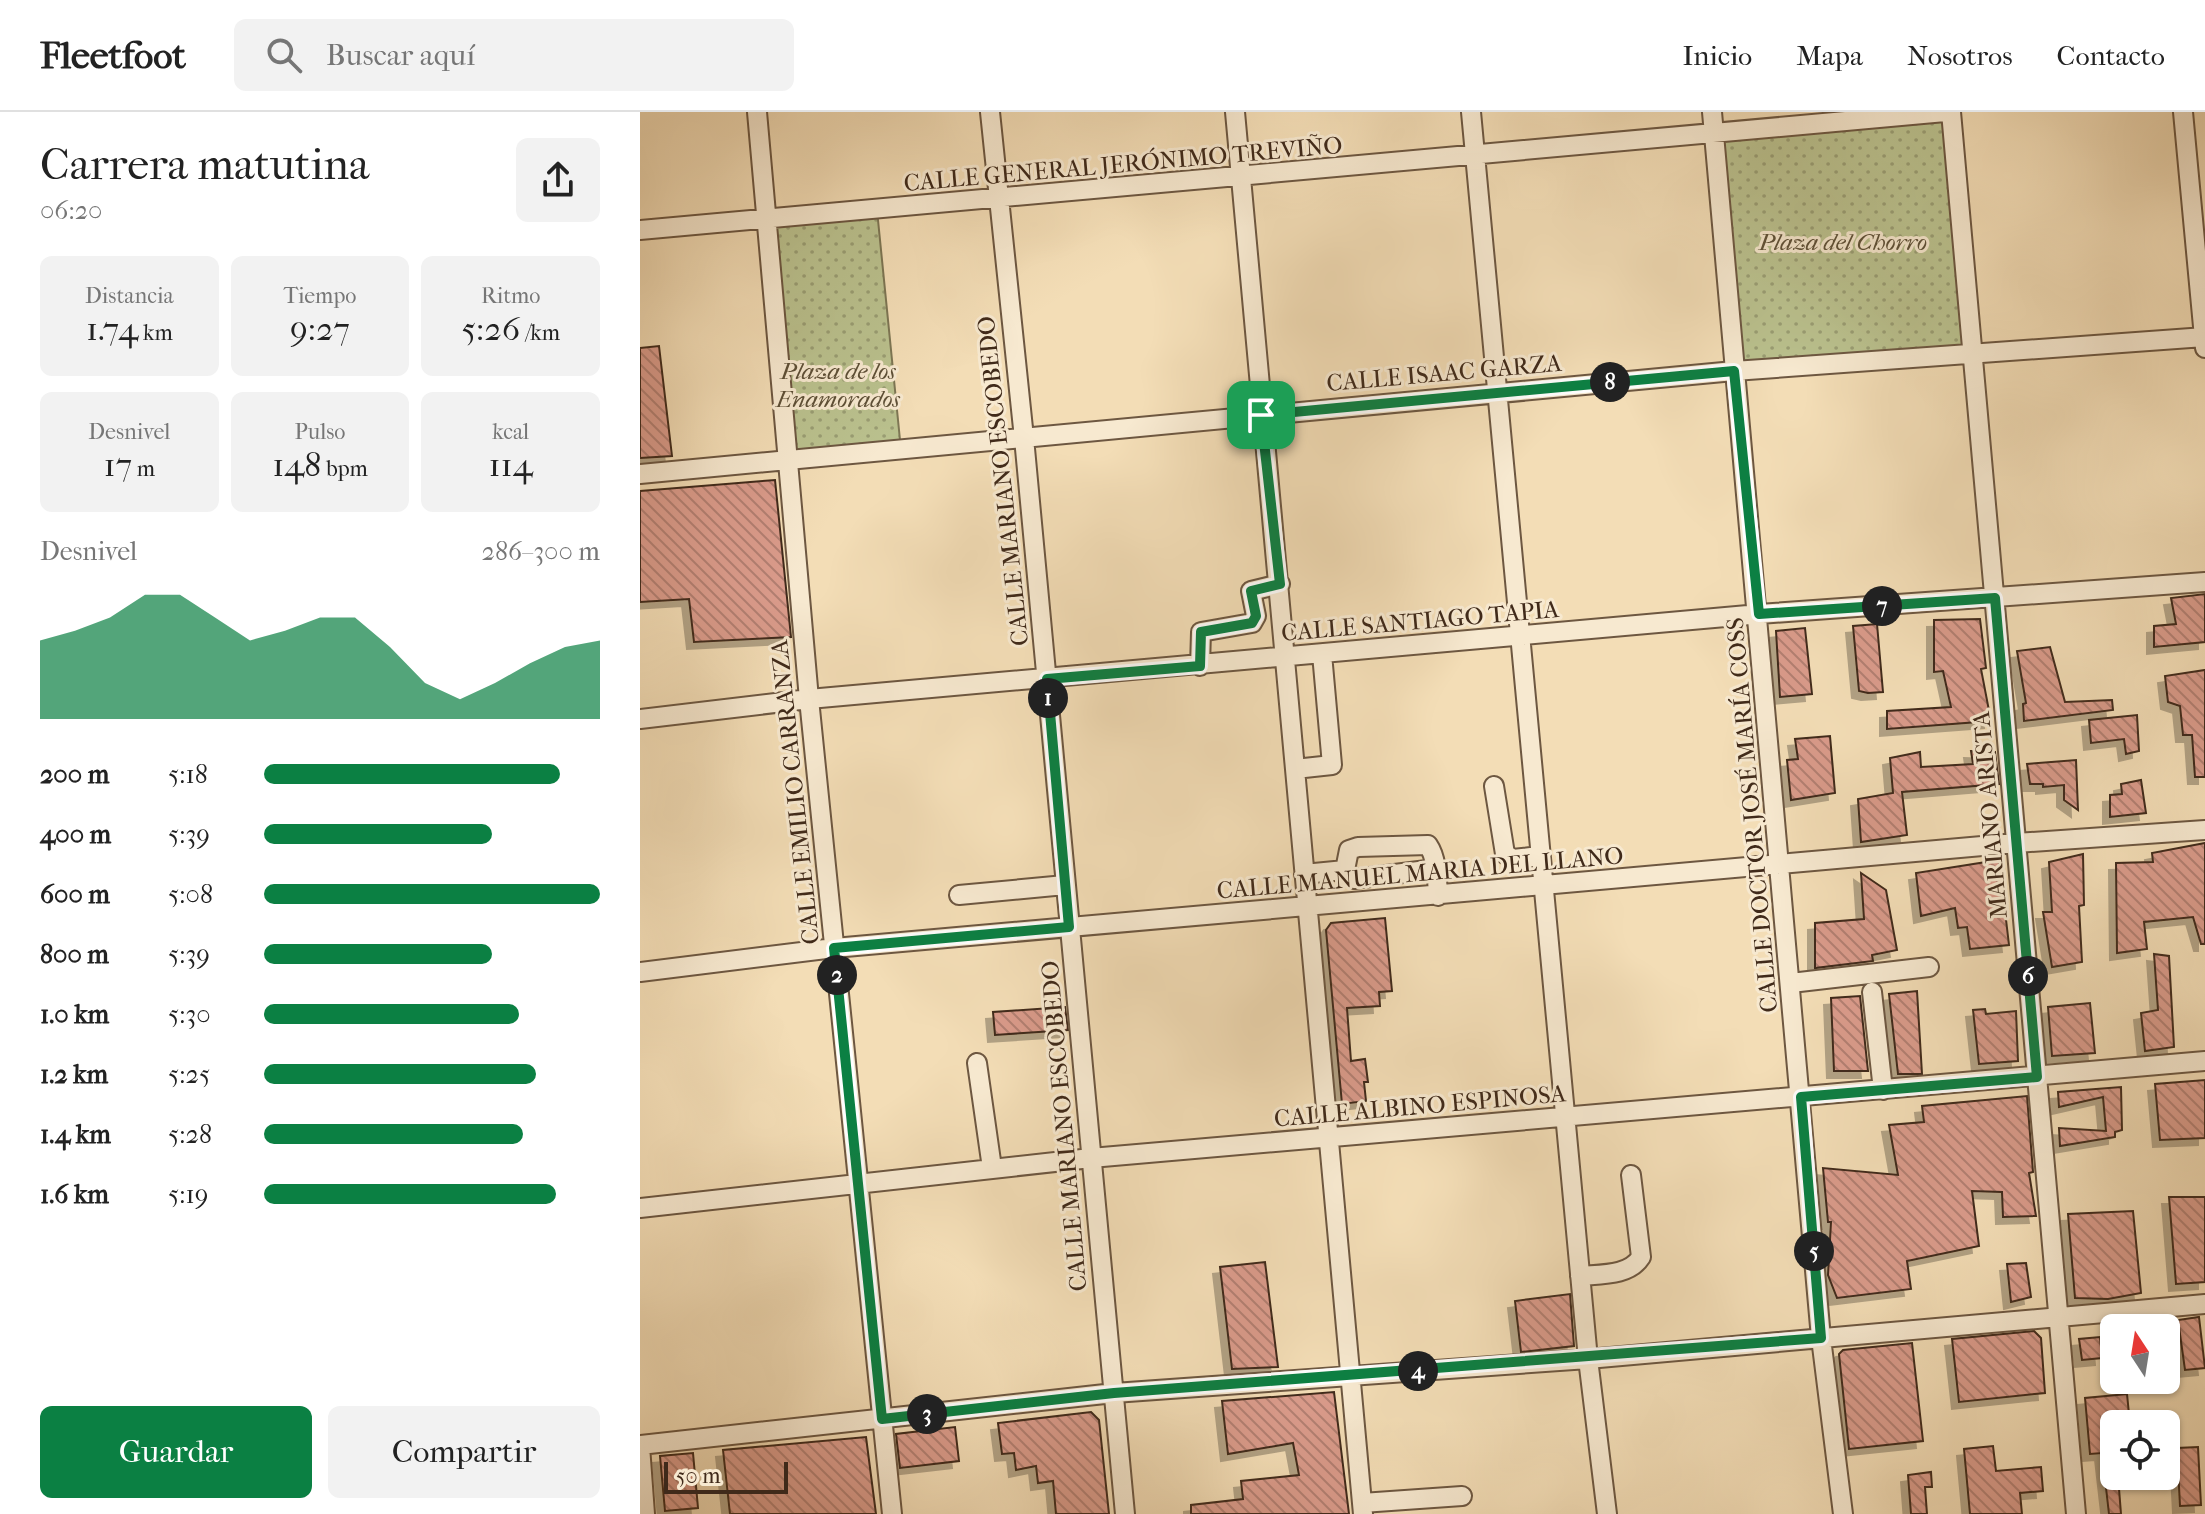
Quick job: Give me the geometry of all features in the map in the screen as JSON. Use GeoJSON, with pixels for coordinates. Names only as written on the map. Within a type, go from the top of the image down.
{"type":"FeatureCollection","features":[{"type":"Feature","properties":{"kind":"street","name":"CALLE EMILIO CARRANZA"},"geometry":{"type":"LineString","coordinates":[[757,112],[809,699],[856,1185],[892,1514]]}},
{"type":"Feature","properties":{"kind":"street","name":"CALLE MARIANO ESCOBEDO"},"geometry":{"type":"LineString","coordinates":[[990,112],[1024,438],[1125,1514]]}},
{"type":"Feature","properties":{"kind":"street"},"geometry":{"type":"LineString","coordinates":[[1235,112],[1362,1509],[1462,1496]]}},
{"type":"Feature","properties":{"kind":"street"},"geometry":{"type":"LineString","coordinates":[[1471,112],[1539,856],[1567,1117],[1588,1359],[1607,1514]]}},
{"type":"Feature","properties":{"kind":"street","name":"CALLE DOCTOR JOSÉ MARÍA COSS"},"geometry":{"type":"LineString","coordinates":[[1712,112],[1821,1338],[1843,1514]]}},
{"type":"Feature","properties":{"kind":"street","name":"CALLE GENERAL JERÓNIMO TREVIÑO"},"geometry":{"type":"LineString","coordinates":[[640,230],[1945,112]]}},
{"type":"Feature","properties":{"kind":"street","name":"MARIANO ARISTA"},"geometry":{"type":"LineString","coordinates":[[1951,112],[2076,1514]]}},
{"type":"Feature","properties":{"kind":"street"},"geometry":{"type":"LineString","coordinates":[[2183,112],[2205,348]]}},
{"type":"Feature","properties":{"kind":"street","name":"CALLE ISAAC GARZA"},"geometry":{"type":"LineString","coordinates":[[640,474],[1734,371],[2204,337]]}},
{"type":"Feature","properties":{"kind":"street","name":"CALLE SANTIAGO TAPIA"},"geometry":{"type":"LineString","coordinates":[[640,719],[809,699],[1759,614],[2205,582]]}},
{"type":"Feature","properties":{"kind":"street"},"geometry":{"type":"LineString","coordinates":[[1200,666],[1201,632],[1252,623],[1256,616],[1251,591],[1280,584]]}},
{"type":"Feature","properties":{"kind":"street"},"geometry":{"type":"LineString","coordinates":[[1295,769],[1332,765],[1322,654]]}},
{"type":"Feature","properties":{"kind":"street"},"geometry":{"type":"LineString","coordinates":[[1494,786],[1505,854],[1513,859],[1539,856]]}},
{"type":"Feature","properties":{"kind":"street","name":"CALLE MANUEL MARIA DEL LLANO"},"geometry":{"type":"LineString","coordinates":[[640,972],[834,948],[2016,843],[2205,830]]}},
{"type":"Feature","properties":{"kind":"street"},"geometry":{"type":"LineString","coordinates":[[1435,869],[1351,878],[1345,870],[1345,856],[1351,848],[1423,844],[1432,848],[1435,869],[1438,896]]}},
{"type":"Feature","properties":{"kind":"street"},"geometry":{"type":"LineString","coordinates":[[1304,874],[1345,870]]}},
{"type":"Feature","properties":{"kind":"street"},"geometry":{"type":"LineString","coordinates":[[959,895],[1065,885]]}},
{"type":"Feature","properties":{"kind":"street"},"geometry":{"type":"LineString","coordinates":[[1791,983],[1929,967]]}},
{"type":"Feature","properties":{"kind":"street"},"geometry":{"type":"LineString","coordinates":[[1872,992],[1883,1090]]}},
{"type":"Feature","properties":{"kind":"street","name":"CALLE ALBINO ESPINOSA"},"geometry":{"type":"LineString","coordinates":[[640,1208],[1091,1158],[2205,1061]]}},
{"type":"Feature","properties":{"kind":"street"},"geometry":{"type":"LineString","coordinates":[[977,1063],[992,1168]]}},
{"type":"Feature","properties":{"kind":"street"},"geometry":{"type":"LineString","coordinates":[[1580,1276],[1623,1271],[1635,1266],[1641,1257],[1631,1175]]}},
{"type":"Feature","properties":{"kind":"street"},"geometry":{"type":"LineString","coordinates":[[645,1514],[640,1446],[1114,1393],[1588,1359],[2205,1304]]}},
{"type":"Feature","properties":{"kind":"green space","name":"Plaza del Chorro"},"geometry":{"type":"Polygon","coordinates":[[[1945,112],[1974,356],[1734,371],[1714,133],[1945,112]]]}},
{"type":"Feature","properties":{"kind":"green space","name":"Plaza de los Enamorados"},"geometry":{"type":"Polygon","coordinates":[[[877,210],[901,450],[788,458],[767,219],[877,210]]]}},
{"type":"Feature","properties":{"kind":"building"},"geometry":{"type":"Polygon","coordinates":[[[659,346],[672,456],[640,458],[640,348],[659,346]]]}},
{"type":"Feature","properties":{"kind":"building"},"geometry":{"type":"Polygon","coordinates":[[[775,480],[791,637],[694,642],[689,599],[640,602],[640,491],[775,480]]]}},
{"type":"Feature","properties":{"kind":"building"},"geometry":{"type":"Polygon","coordinates":[[[2205,594],[2205,642],[2154,647],[2154,626],[2176,624],[2171,598],[2205,594]]]}},
{"type":"Feature","properties":{"kind":"building"},"geometry":{"type":"Polygon","coordinates":[[[1980,619],[1986,668],[1981,669],[1991,721],[1887,729],[1887,711],[1951,707],[1943,671],[1934,672],[1934,620],[1980,619]]]}},
{"type":"Feature","properties":{"kind":"building"},"geometry":{"type":"Polygon","coordinates":[[[1877,624],[1883,692],[1868,693],[1859,691],[1853,626],[1877,624]]]}},
{"type":"Feature","properties":{"kind":"building"},"geometry":{"type":"Polygon","coordinates":[[[1805,628],[1812,694],[1780,697],[1776,631],[1805,628]]]}},
{"type":"Feature","properties":{"kind":"building"},"geometry":{"type":"Polygon","coordinates":[[[2050,647],[2065,702],[2112,700],[2113,710],[2024,721],[2023,704],[2026,703],[2017,651],[2050,647]]]}},
{"type":"Feature","properties":{"kind":"building"},"geometry":{"type":"Polygon","coordinates":[[[2205,670],[2205,777],[2195,777],[2192,735],[2183,735],[2180,706],[2168,702],[2165,676],[2205,670]]]}},
{"type":"Feature","properties":{"kind":"building"},"geometry":{"type":"Polygon","coordinates":[[[2137,715],[2139,751],[2126,754],[2124,739],[2091,743],[2089,720],[2137,715]]]}},
{"type":"Feature","properties":{"kind":"building"},"geometry":{"type":"Polygon","coordinates":[[[1830,736],[1835,793],[1791,800],[1787,760],[1798,759],[1795,739],[1830,736]]]}},
{"type":"Feature","properties":{"kind":"building"},"geometry":{"type":"Polygon","coordinates":[[[1971,751],[1995,752],[1999,784],[1902,792],[1907,835],[1861,842],[1858,799],[1893,793],[1890,758],[1920,752],[1921,767],[1973,764],[1971,751]]]}},
{"type":"Feature","properties":{"kind":"building"},"geometry":{"type":"Polygon","coordinates":[[[2076,760],[2078,810],[2064,800],[2064,785],[2043,787],[2043,784],[2030,784],[2027,764],[2076,760]]]}},
{"type":"Feature","properties":{"kind":"building"},"geometry":{"type":"Polygon","coordinates":[[[2141,780],[2146,813],[2110,817],[2110,795],[2122,794],[2121,784],[2141,780]]]}},
{"type":"Feature","properties":{"kind":"building"},"geometry":{"type":"Polygon","coordinates":[[[2205,843],[2205,944],[2201,944],[2193,917],[2144,922],[2147,949],[2117,953],[2116,863],[2153,862],[2152,853],[2205,843]]]}},
{"type":"Feature","properties":{"kind":"building"},"geometry":{"type":"Polygon","coordinates":[[[2083,854],[2084,905],[2079,906],[2082,962],[2052,967],[2043,912],[2052,912],[2049,862],[2083,854]]]}},
{"type":"Feature","properties":{"kind":"building"},"geometry":{"type":"Polygon","coordinates":[[[1999,860],[2009,945],[1970,949],[1967,927],[1958,928],[1955,908],[1921,916],[1916,873],[1999,860]]]}},
{"type":"Feature","properties":{"kind":"building"},"geometry":{"type":"Polygon","coordinates":[[[1861,873],[1886,890],[1897,950],[1872,955],[1873,961],[1815,968],[1815,923],[1864,919],[1861,873]]]}},
{"type":"Feature","properties":{"kind":"building"},"geometry":{"type":"Polygon","coordinates":[[[1385,918],[1392,991],[1379,992],[1380,1006],[1347,1008],[1351,1061],[1365,1059],[1368,1082],[1364,1082],[1366,1101],[1342,1104],[1326,930],[1331,923],[1385,918]]]}},
{"type":"Feature","properties":{"kind":"building"},"geometry":{"type":"Polygon","coordinates":[[[2154,954],[2169,956],[2174,1047],[2145,1051],[2141,1013],[2158,1010],[2154,954]]]}},
{"type":"Feature","properties":{"kind":"building"},"geometry":{"type":"Polygon","coordinates":[[[1917,991],[1922,1074],[1898,1074],[1889,994],[1917,991]]]}},
{"type":"Feature","properties":{"kind":"building"},"geometry":{"type":"Polygon","coordinates":[[[1860,996],[1868,1071],[1834,1071],[1831,998],[1860,996]]]}},
{"type":"Feature","properties":{"kind":"building"},"geometry":{"type":"Polygon","coordinates":[[[2090,1003],[2095,1053],[2052,1056],[2048,1007],[2090,1003]]]}},
{"type":"Feature","properties":{"kind":"building"},"geometry":{"type":"Polygon","coordinates":[[[1065,1007],[1068,1030],[995,1035],[993,1012],[1065,1007]]]}},
{"type":"Feature","properties":{"kind":"building"},"geometry":{"type":"Polygon","coordinates":[[[1985,1009],[1986,1014],[2016,1011],[2018,1061],[1979,1064],[1973,1010],[1985,1009]]]}},
{"type":"Feature","properties":{"kind":"building"},"geometry":{"type":"Polygon","coordinates":[[[2205,1080],[2205,1138],[2160,1140],[2155,1084],[2205,1080]]]}},
{"type":"Feature","properties":{"kind":"building"},"geometry":{"type":"Polygon","coordinates":[[[2121,1087],[2122,1130],[2115,1132],[2115,1137],[2060,1146],[2059,1128],[2106,1131],[2103,1097],[2059,1107],[2058,1092],[2121,1087]]]}},
{"type":"Feature","properties":{"kind":"building"},"geometry":{"type":"Polygon","coordinates":[[[2027,1096],[2033,1172],[2029,1173],[2036,1216],[2003,1217],[2002,1192],[1972,1191],[1979,1246],[1907,1261],[1911,1289],[1837,1298],[1828,1275],[1831,1222],[1828,1222],[1823,1168],[1898,1175],[1889,1125],[1924,1122],[1922,1106],[2027,1096]]]}},
{"type":"Feature","properties":{"kind":"building"},"geometry":{"type":"Polygon","coordinates":[[[2169,1197],[2205,1197],[2205,1282],[2176,1284],[2169,1197]]]}},
{"type":"Feature","properties":{"kind":"building"},"geometry":{"type":"Polygon","coordinates":[[[2133,1211],[2141,1293],[2108,1299],[2075,1298],[2068,1214],[2133,1211]]]}},
{"type":"Feature","properties":{"kind":"building"},"geometry":{"type":"Polygon","coordinates":[[[1265,1262],[1278,1367],[1232,1369],[1220,1267],[1265,1262]]]}},
{"type":"Feature","properties":{"kind":"building"},"geometry":{"type":"Polygon","coordinates":[[[2026,1263],[2031,1297],[2011,1302],[2007,1264],[2026,1263]]]}},
{"type":"Feature","properties":{"kind":"building"},"geometry":{"type":"Polygon","coordinates":[[[1570,1294],[1574,1346],[1521,1352],[1515,1301],[1570,1294]]]}},
{"type":"Feature","properties":{"kind":"building"},"geometry":{"type":"Polygon","coordinates":[[[2199,1317],[2205,1368],[2185,1370],[2180,1320],[2199,1317]]]}},
{"type":"Feature","properties":{"kind":"building"},"geometry":{"type":"Polygon","coordinates":[[[2034,1331],[2041,1338],[2045,1393],[1959,1402],[1952,1339],[2034,1331]]]}},
{"type":"Feature","properties":{"kind":"building"},"geometry":{"type":"Polygon","coordinates":[[[2100,1337],[2100,1358],[2082,1360],[2079,1339],[2100,1337]]]}},
{"type":"Feature","properties":{"kind":"building"},"geometry":{"type":"Polygon","coordinates":[[[1912,1343],[1923,1441],[1849,1449],[1839,1354],[1843,1350],[1912,1343]]]}},
{"type":"Feature","properties":{"kind":"building"},"geometry":{"type":"Polygon","coordinates":[[[1334,1392],[1349,1514],[1191,1514],[1191,1505],[1243,1499],[1241,1481],[1299,1475],[1293,1443],[1228,1454],[1222,1401],[1334,1392]]]}},
{"type":"Feature","properties":{"kind":"building"},"geometry":{"type":"Polygon","coordinates":[[[2127,1394],[2129,1410],[2100,1410],[2100,1453],[2090,1454],[2085,1398],[2127,1394]]]}},
{"type":"Feature","properties":{"kind":"building"},"geometry":{"type":"Polygon","coordinates":[[[1091,1412],[1099,1420],[1109,1514],[1056,1514],[1053,1481],[1038,1483],[1036,1466],[1016,1470],[1014,1453],[1002,1454],[998,1423],[1091,1412]]]}},
{"type":"Feature","properties":{"kind":"building"},"geometry":{"type":"Polygon","coordinates":[[[955,1427],[959,1461],[900,1468],[896,1434],[955,1427]]]}},
{"type":"Feature","properties":{"kind":"building"},"geometry":{"type":"Polygon","coordinates":[[[866,1437],[876,1514],[730,1514],[723,1450],[866,1437]]]}},
{"type":"Feature","properties":{"kind":"building"},"geometry":{"type":"Polygon","coordinates":[[[1993,1446],[1996,1471],[2041,1467],[2043,1491],[2020,1493],[2022,1514],[1970,1514],[1964,1449],[1993,1446]]]}},
{"type":"Feature","properties":{"kind":"building"},"geometry":{"type":"Polygon","coordinates":[[[2198,1447],[2201,1505],[2180,1506],[2180,1448],[2198,1447]]]}},
{"type":"Feature","properties":{"kind":"building"},"geometry":{"type":"Polygon","coordinates":[[[693,1453],[698,1508],[665,1511],[660,1456],[693,1453]]]}},
{"type":"Feature","properties":{"kind":"building"},"geometry":{"type":"Polygon","coordinates":[[[1931,1472],[1932,1487],[1925,1487],[1927,1514],[1911,1514],[1908,1475],[1931,1472]]]}},
{"type":"Feature","properties":{"kind":"building"},"geometry":{"type":"Polygon","coordinates":[[[2106,1490],[2119,1490],[2121,1514],[2109,1514],[2106,1490]]]}},
{"type":"Feature","properties":{"kind":"route"},"geometry":{"type":"LineString","coordinates":[[1734,371],[1759,614],[1995,598],[2037,1077],[1801,1097],[1821,1338],[1588,1359],[1114,1393],[882,1419],[834,948],[1069,927],[1047,679],[1200,666],[1201,632],[1252,623],[1256,616],[1251,591],[1280,584],[1261,415],[1734,371]]}}]}
